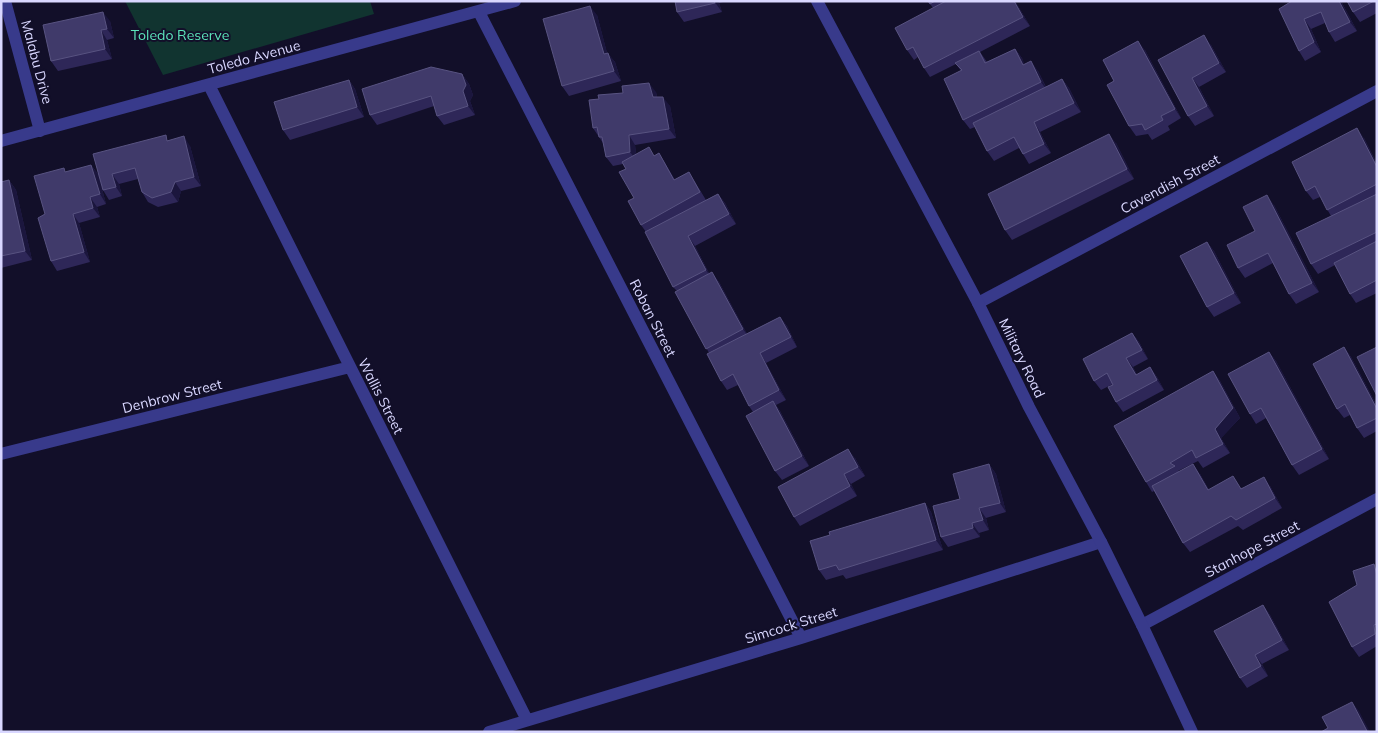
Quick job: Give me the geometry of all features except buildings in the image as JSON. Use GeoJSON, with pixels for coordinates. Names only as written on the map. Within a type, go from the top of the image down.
{"type":"FeatureCollection","features":[{"type":"Feature","properties":{"kind":"street","name":"Malabu Drive"},"geometry":{"type":"LineString","coordinates":[[5,1],[40,130]]}},
{"type":"Feature","properties":{"kind":"street","name":"Toledo Avenue"},"geometry":{"type":"LineString","coordinates":[[1,142],[515,1]]}},
{"type":"Feature","properties":{"kind":"street","name":"Military Road"},"geometry":{"type":"LineString","coordinates":[[817,1],[978,303],[1029,407],[1142,625],[1192,732]]}},
{"type":"Feature","properties":{"kind":"street","name":"Roban Street"},"geometry":{"type":"LineString","coordinates":[[478,12],[801,638]]}},
{"type":"Feature","properties":{"kind":"street","name":"Wallis Street"},"geometry":{"type":"LineString","coordinates":[[209,85],[527,720]]}},
{"type":"Feature","properties":{"kind":"street","name":"Cavendish Street"},"geometry":{"type":"LineString","coordinates":[[978,303],[1377,91]]}},
{"type":"Feature","properties":{"kind":"street","name":"Denbrow Street"},"geometry":{"type":"LineString","coordinates":[[1,454],[350,367]]}},
{"type":"Feature","properties":{"kind":"street","name":"Stanhope Street"},"geometry":{"type":"LineString","coordinates":[[1142,625],[1377,499]]}},
{"type":"Feature","properties":{"kind":"street","name":"Simcock Street"},"geometry":{"type":"LineString","coordinates":[[489,732],[801,638],[1100,542]]}},
{"type":"Feature","properties":{"kind":"green space","name":"Toledo Reserve"},"geometry":{"type":"Polygon","coordinates":[[[125,1],[370,1],[374,14],[163,75],[125,1]]]}}]}
